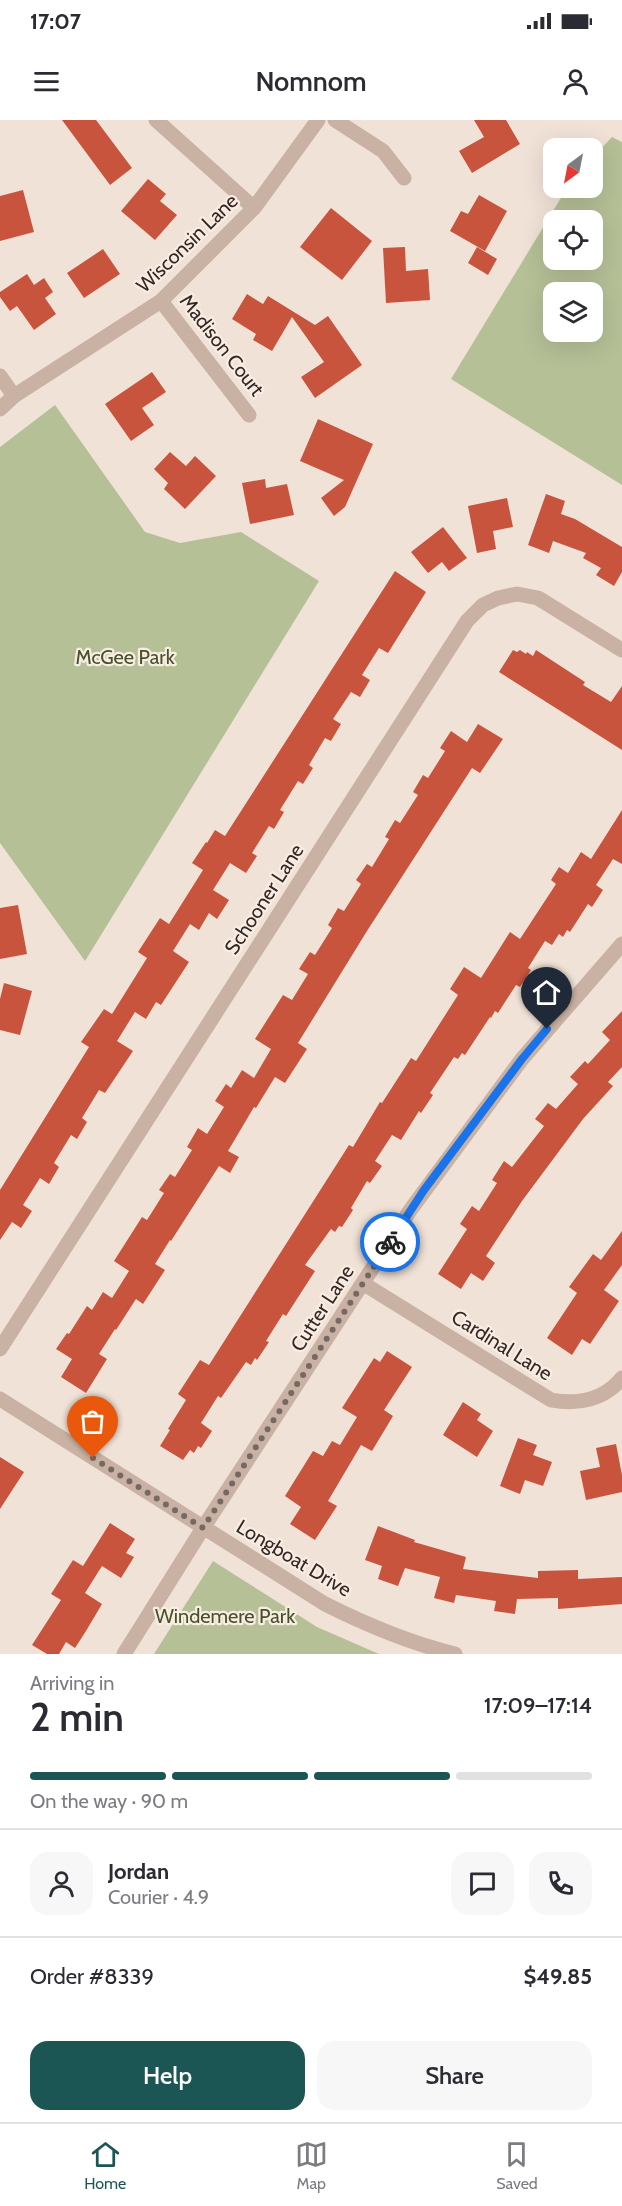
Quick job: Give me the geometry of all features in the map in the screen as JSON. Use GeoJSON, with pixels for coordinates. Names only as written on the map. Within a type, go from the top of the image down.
{"type":"FeatureCollection","features":[{"type":"Feature","properties":{"kind":"street"},"geometry":{"type":"LineString","coordinates":[[156,120],[254,208]]}},
{"type":"Feature","properties":{"kind":"street","name":"Wisconsin Lane"},"geometry":{"type":"LineString","coordinates":[[0,408],[14,396],[162,302],[254,208],[318,120]]}},
{"type":"Feature","properties":{"kind":"street"},"geometry":{"type":"LineString","coordinates":[[334,120],[383,151],[404,178]]}},
{"type":"Feature","properties":{"kind":"street","name":"Madison Court"},"geometry":{"type":"LineString","coordinates":[[162,302],[249,415]]}},
{"type":"Feature","properties":{"kind":"street"},"geometry":{"type":"LineString","coordinates":[[0,376],[14,396]]}},
{"type":"Feature","properties":{"kind":"street","name":"Schooner Lane"},"geometry":{"type":"LineString","coordinates":[[0,1349],[467,621],[483,605],[498,598],[517,594],[538,598],[622,650]]}},
{"type":"Feature","properties":{"kind":"street","name":"Cutter Lane"},"geometry":{"type":"LineString","coordinates":[[124,1654],[203,1528],[411,1209],[522,1059],[622,944]]}},
{"type":"Feature","properties":{"kind":"street","name":"Cardinal Lane"},"geometry":{"type":"LineString","coordinates":[[364,1284],[550,1401],[581,1402],[614,1388],[622,1378]]}},
{"type":"Feature","properties":{"kind":"street","name":"Longboat Drive"},"geometry":{"type":"LineString","coordinates":[[0,1399],[325,1604],[405,1640],[455,1654]]}},
{"type":"Feature","properties":{"kind":"green space"},"geometry":{"type":"Polygon","coordinates":[[[612,137],[622,142],[622,485],[451,379],[543,228],[543,270],[603,270],[603,210],[554,210],[561,198],[603,198],[603,146],[612,137]]]}},
{"type":"Feature","properties":{"kind":"green space","name":"McGee Park"},"geometry":{"type":"Polygon","coordinates":[[[55,405],[145,532],[180,543],[241,532],[319,581],[85,961],[0,843],[0,447],[55,405]]]}},
{"type":"Feature","properties":{"kind":"green space","name":"Windemere Park"},"geometry":{"type":"Polygon","coordinates":[[[213,1561],[317,1627],[379,1654],[154,1654],[213,1561]]]}},
{"type":"Feature","properties":{"kind":"building"},"geometry":{"type":"Polygon","coordinates":[[[62,120],[96,120],[132,168],[110,185],[62,120]]]}},
{"type":"Feature","properties":{"kind":"building"},"geometry":{"type":"Polygon","coordinates":[[[474,120],[506,120],[520,144],[472,173],[459,151],[484,137],[474,120]]]}},
{"type":"Feature","properties":{"kind":"building"},"geometry":{"type":"Polygon","coordinates":[[[148,179],[166,194],[160,201],[177,215],[155,240],[121,211],[148,179]]]}},
{"type":"Feature","properties":{"kind":"building"},"geometry":{"type":"Polygon","coordinates":[[[23,190],[34,232],[0,241],[0,196],[23,190]]]}},
{"type":"Feature","properties":{"kind":"building"},"geometry":{"type":"Polygon","coordinates":[[[479,195],[507,211],[485,251],[450,231],[461,211],[468,214],[479,195]]]}},
{"type":"Feature","properties":{"kind":"building"},"geometry":{"type":"Polygon","coordinates":[[[331,208],[372,241],[342,280],[300,247],[331,208]]]}},
{"type":"Feature","properties":{"kind":"building"},"geometry":{"type":"Polygon","coordinates":[[[405,247],[406,271],[428,269],[430,300],[386,303],[383,248],[405,247]]]}},
{"type":"Feature","properties":{"kind":"building"},"geometry":{"type":"Polygon","coordinates":[[[477,247],[497,259],[488,275],[468,263],[477,247]]]}},
{"type":"Feature","properties":{"kind":"building"},"geometry":{"type":"Polygon","coordinates":[[[103,249],[120,274],[84,298],[67,273],[103,249]]]}},
{"type":"Feature","properties":{"kind":"building"},"geometry":{"type":"Polygon","coordinates":[[[27,274],[34,285],[44,278],[53,292],[45,298],[56,314],[34,330],[17,306],[10,311],[0,297],[0,292],[27,274]]]}},
{"type":"Feature","properties":{"kind":"building"},"geometry":{"type":"Polygon","coordinates":[[[247,294],[263,304],[268,296],[315,325],[328,316],[362,365],[315,398],[301,377],[324,362],[292,317],[272,351],[253,340],[256,334],[232,319],[247,294]]]}},
{"type":"Feature","properties":{"kind":"building"},"geometry":{"type":"Polygon","coordinates":[[[152,372],[166,392],[142,408],[154,425],[131,441],[105,404],[152,372]]]}},
{"type":"Feature","properties":{"kind":"building"},"geometry":{"type":"Polygon","coordinates":[[[318,419],[373,444],[345,507],[334,516],[321,498],[344,480],[300,461],[318,419]]]}},
{"type":"Feature","properties":{"kind":"building"},"geometry":{"type":"Polygon","coordinates":[[[170,452],[186,466],[195,456],[216,476],[185,509],[164,489],[168,483],[154,469],[170,452]]]}},
{"type":"Feature","properties":{"kind":"building"},"geometry":{"type":"Polygon","coordinates":[[[265,479],[266,488],[287,484],[294,515],[250,524],[242,483],[265,479]]]}},
{"type":"Feature","properties":{"kind":"building"},"geometry":{"type":"Polygon","coordinates":[[[546,494],[565,501],[561,514],[575,519],[622,547],[622,572],[614,586],[596,575],[601,568],[583,558],[586,553],[553,541],[549,553],[528,545],[546,494]]]}},
{"type":"Feature","properties":{"kind":"building"},"geometry":{"type":"Polygon","coordinates":[[[507,498],[513,527],[493,531],[496,549],[477,553],[468,506],[507,498]]]}},
{"type":"Feature","properties":{"kind":"building"},"geometry":{"type":"Polygon","coordinates":[[[443,527],[467,558],[449,571],[442,562],[428,573],[411,552],[443,527]]]}},
{"type":"Feature","properties":{"kind":"building"},"geometry":{"type":"Polygon","coordinates":[[[395,571],[426,592],[388,653],[379,648],[362,675],[370,680],[360,697],[351,692],[333,719],[341,724],[331,741],[325,738],[309,765],[313,768],[303,784],[298,781],[280,810],[284,812],[274,829],[269,826],[252,853],[257,856],[246,873],[230,863],[213,890],[229,900],[217,919],[209,913],[199,930],[190,924],[173,951],[189,962],[161,1005],[156,1002],[146,1019],[135,1012],[117,1041],[133,1051],[105,1093],[99,1090],[82,1118],[87,1122],[77,1139],[71,1135],[54,1163],[59,1167],[49,1184],[40,1178],[23,1205],[32,1211],[21,1228],[12,1222],[0,1240],[0,1190],[89,1047],[81,1042],[104,1009],[112,1014],[147,958],[138,952],[160,918],[169,924],[203,870],[192,863],[215,830],[225,836],[395,571]]]}},
{"type":"Feature","properties":{"kind":"building"},"geometry":{"type":"Polygon","coordinates":[[[513,650],[517,652],[520,650],[526,654],[527,652],[533,656],[536,650],[585,682],[583,685],[611,702],[622,686],[622,750],[499,672],[513,650]]]}},
{"type":"Feature","properties":{"kind":"building"},"geometry":{"type":"Polygon","coordinates":[[[478,724],[503,739],[480,773],[472,768],[367,931],[298,1043],[307,1049],[285,1083],[275,1077],[256,1108],[254,1107],[228,1151],[239,1157],[230,1173],[219,1166],[170,1240],[155,1264],[165,1270],[143,1304],[136,1299],[115,1329],[99,1354],[107,1359],[86,1393],[61,1377],[72,1359],[56,1349],[87,1306],[92,1310],[103,1292],[112,1298],[129,1271],[114,1261],[142,1217],[147,1220],[164,1193],[159,1190],[170,1174],[175,1177],[192,1150],[187,1147],[198,1128],[207,1134],[224,1107],[215,1101],[226,1084],[231,1088],[242,1070],[254,1078],[271,1049],[255,1039],[283,995],[292,1000],[308,974],[299,969],[310,952],[315,955],[332,928],[328,925],[338,908],[344,911],[361,884],[356,880],[367,864],[372,867],[389,839],[385,837],[395,820],[400,823],[418,795],[413,792],[423,775],[428,778],[445,751],[440,748],[451,731],[467,742],[478,724]]]}},
{"type":"Feature","properties":{"kind":"building"},"geometry":{"type":"Polygon","coordinates":[[[622,810],[622,864],[613,859],[596,885],[603,890],[592,907],[588,904],[570,932],[567,930],[563,937],[559,934],[552,945],[545,941],[528,968],[531,970],[520,987],[516,985],[498,1013],[495,1011],[490,1017],[465,1055],[462,1053],[458,1059],[454,1057],[430,1093],[433,1095],[421,1113],[419,1111],[401,1140],[392,1135],[375,1161],[382,1166],[370,1183],[367,1181],[342,1227],[339,1226],[335,1232],[331,1229],[305,1265],[315,1271],[286,1316],[283,1314],[266,1341],[269,1342],[257,1360],[255,1358],[251,1365],[246,1362],[221,1398],[218,1396],[201,1423],[212,1431],[201,1448],[198,1446],[194,1453],[190,1450],[183,1460],[160,1446],[186,1400],[178,1394],[200,1360],[209,1365],[349,1145],[353,1147],[380,1102],[382,1103],[411,1058],[416,1061],[458,995],[450,989],[464,967],[481,978],[510,932],[520,939],[556,884],[551,880],[559,867],[568,873],[581,852],[591,859],[622,810]]]}},
{"type":"Feature","properties":{"kind":"building"},"geometry":{"type":"Polygon","coordinates":[[[18,905],[27,954],[0,959],[0,908],[18,905]]]}},
{"type":"Feature","properties":{"kind":"building"},"geometry":{"type":"Polygon","coordinates":[[[4,983],[32,991],[20,1035],[0,1030],[0,999],[4,983]]]}},
{"type":"Feature","properties":{"kind":"building"},"geometry":{"type":"Polygon","coordinates":[[[622,1011],[622,1067],[608,1082],[613,1086],[583,1119],[522,1201],[486,1256],[495,1263],[483,1281],[471,1273],[461,1289],[438,1274],[467,1229],[460,1224],[472,1206],[479,1211],[497,1183],[492,1180],[504,1161],[512,1167],[544,1126],[535,1119],[548,1103],[556,1109],[578,1084],[570,1077],[585,1061],[588,1064],[610,1040],[602,1032],[622,1011]]]}},
{"type":"Feature","properties":{"kind":"building"},"geometry":{"type":"Polygon","coordinates":[[[622,1231],[622,1265],[604,1290],[619,1301],[590,1344],[582,1339],[572,1355],[547,1338],[577,1293],[569,1287],[593,1254],[601,1260],[622,1231]]]}},
{"type":"Feature","properties":{"kind":"building"},"geometry":{"type":"Polygon","coordinates":[[[387,1351],[412,1367],[384,1410],[393,1416],[372,1451],[361,1445],[328,1501],[337,1506],[315,1540],[290,1524],[301,1507],[285,1496],[313,1451],[323,1456],[332,1441],[340,1445],[357,1417],[342,1408],[374,1358],[380,1362],[387,1351]]]}},
{"type":"Feature","properties":{"kind":"building"},"geometry":{"type":"Polygon","coordinates":[[[463,1402],[481,1414],[477,1420],[493,1431],[477,1457],[443,1435],[463,1402]]]}},
{"type":"Feature","properties":{"kind":"building"},"geometry":{"type":"Polygon","coordinates":[[[518,1438],[537,1445],[533,1455],[552,1462],[543,1486],[525,1480],[520,1494],[500,1486],[518,1438]]]}},
{"type":"Feature","properties":{"kind":"building"},"geometry":{"type":"Polygon","coordinates":[[[616,1444],[622,1475],[622,1492],[586,1500],[580,1471],[600,1467],[596,1448],[616,1444]]]}},
{"type":"Feature","properties":{"kind":"building"},"geometry":{"type":"Polygon","coordinates":[[[0,1457],[24,1472],[0,1509],[0,1457]]]}},
{"type":"Feature","properties":{"kind":"building"},"geometry":{"type":"Polygon","coordinates":[[[110,1523],[135,1539],[126,1553],[134,1557],[121,1578],[102,1566],[85,1593],[102,1604],[86,1631],[75,1648],[66,1642],[59,1654],[47,1654],[32,1645],[61,1600],[51,1594],[73,1560],[83,1566],[110,1523]]]}},
{"type":"Feature","properties":{"kind":"building"},"geometry":{"type":"Polygon","coordinates":[[[378,1526],[415,1540],[414,1542],[466,1557],[463,1569],[538,1578],[538,1571],[578,1570],[578,1579],[622,1577],[622,1604],[558,1609],[558,1598],[517,1599],[515,1614],[494,1611],[496,1601],[456,1595],[454,1603],[434,1598],[440,1577],[405,1568],[398,1586],[378,1579],[382,1566],[365,1560],[378,1526]]]}},
{"type":"Feature","properties":{"kind":"way so far"},"geometry":{"type":"LineString","coordinates":[[93,1458],[203,1528],[390,1242]]}},
{"type":"Feature","properties":{"kind":"route"},"geometry":{"type":"LineString","coordinates":[[390,1242],[424,1190],[547,1029]]}}]}
